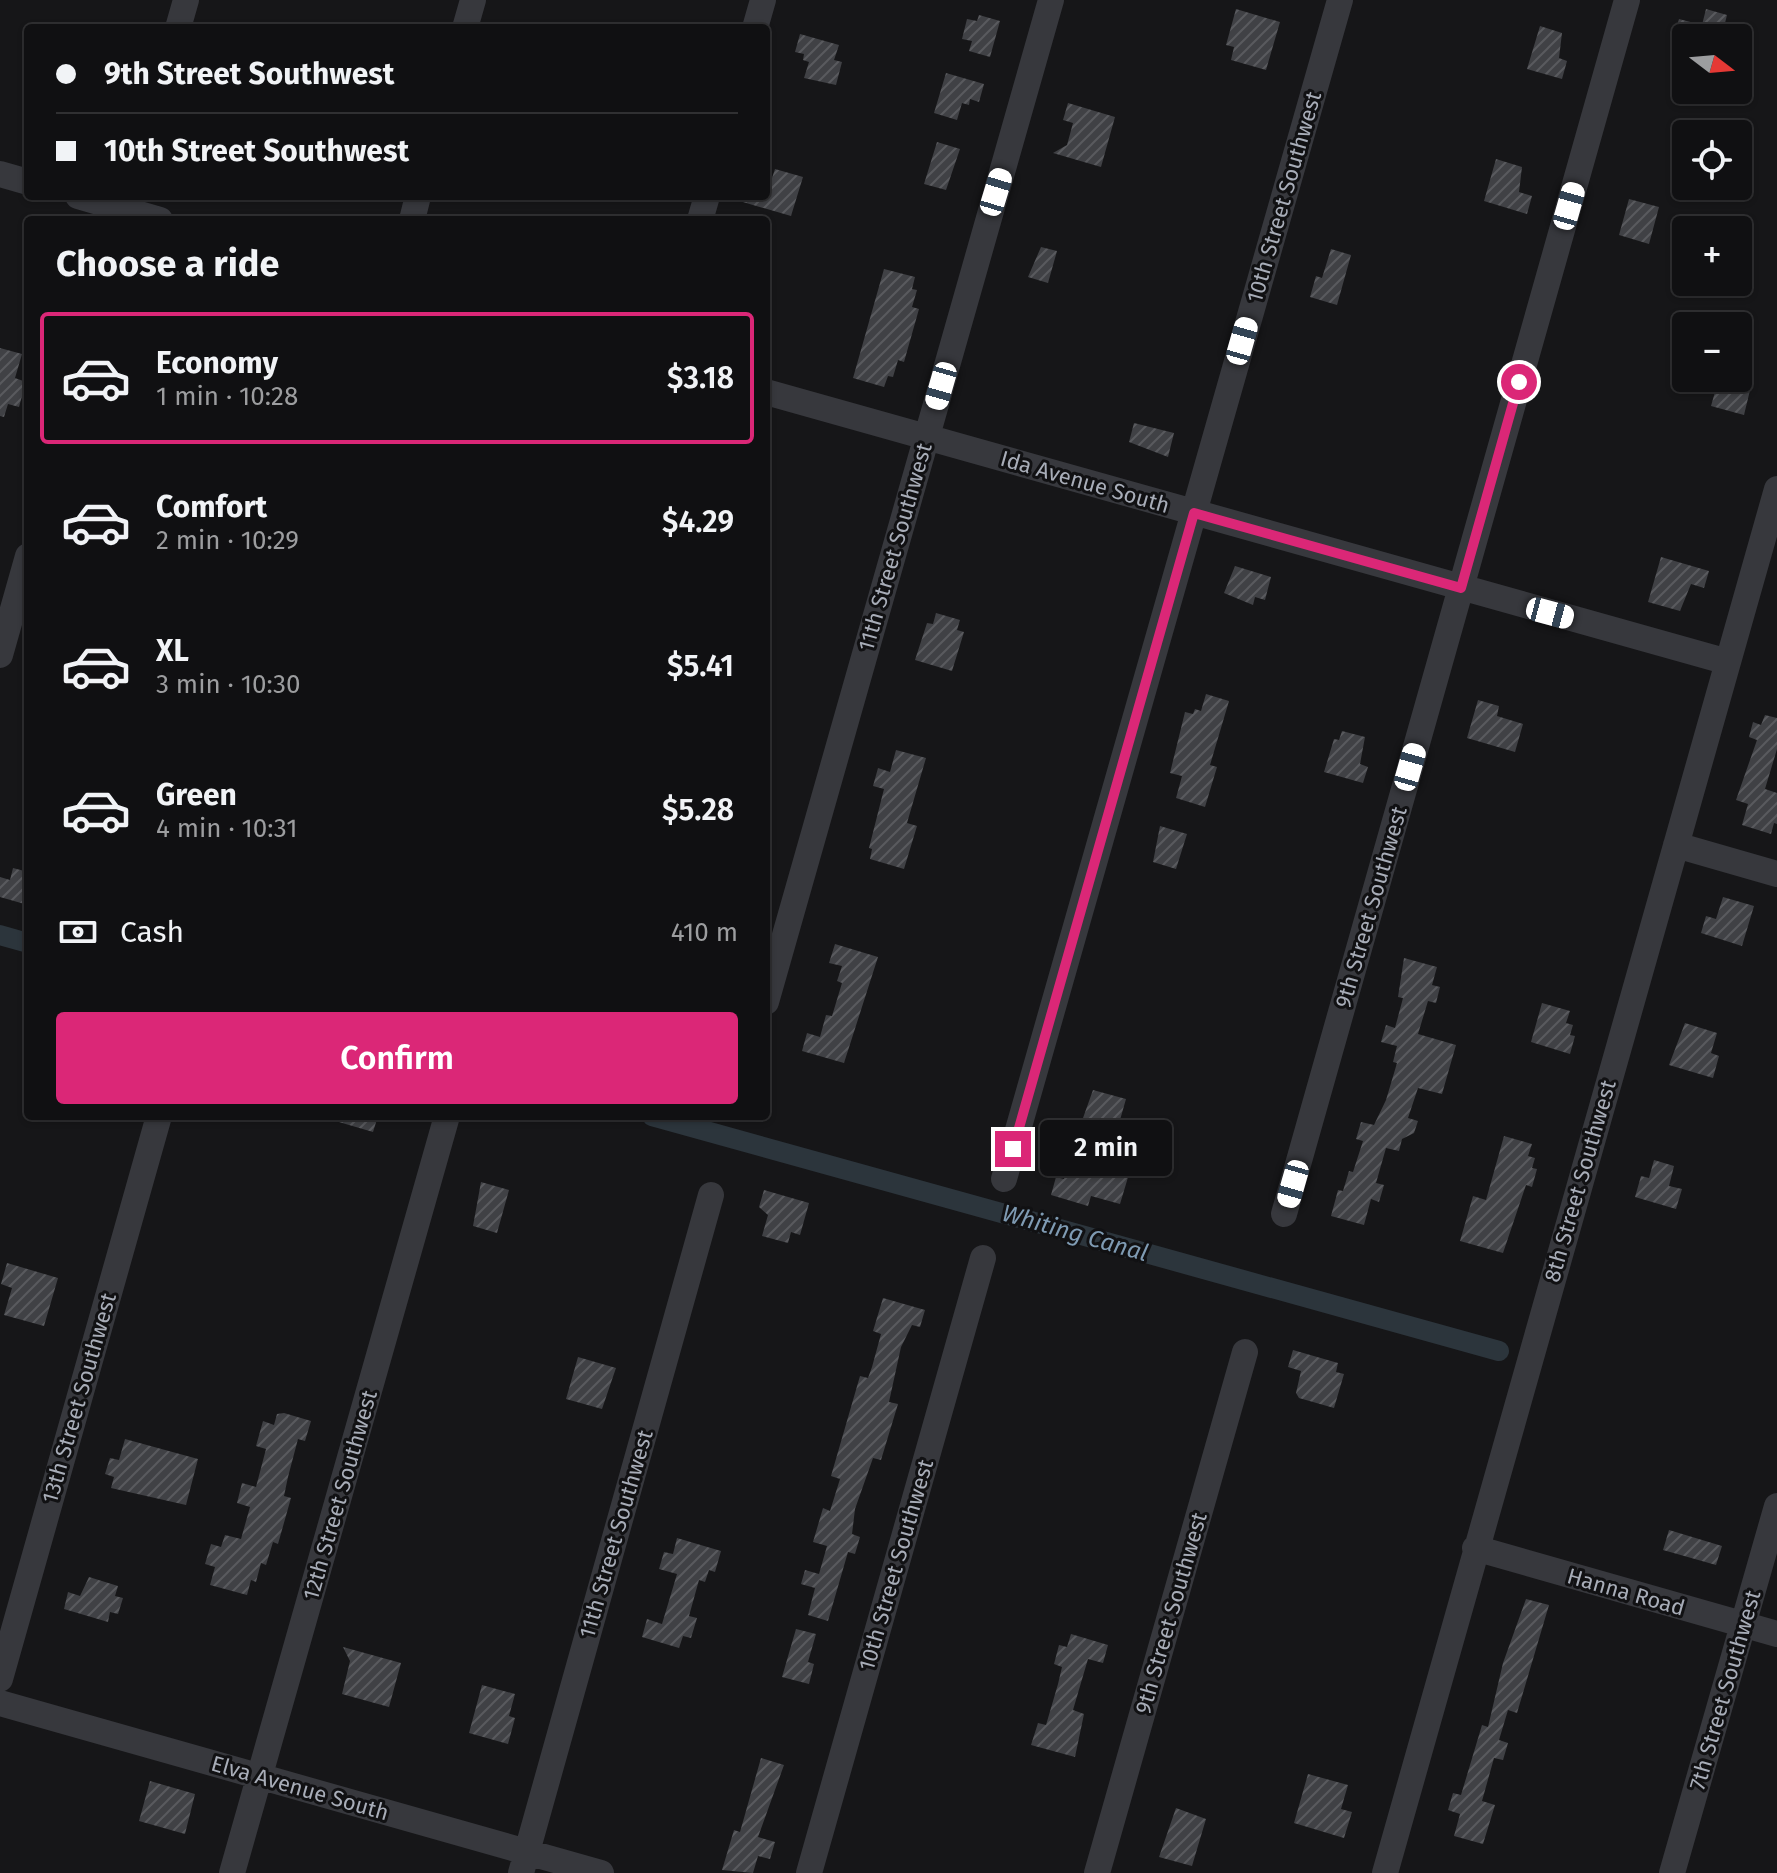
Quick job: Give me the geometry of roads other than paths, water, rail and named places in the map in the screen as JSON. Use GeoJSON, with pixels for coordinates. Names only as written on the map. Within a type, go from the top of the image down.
{"type":"FeatureCollection","features":[{"type":"Feature","properties":{"kind":"street"},"geometry":{"type":"LineString","coordinates":[[179,24],[186,0]]}},
{"type":"Feature","properties":{"kind":"street"},"geometry":{"type":"LineString","coordinates":[[466,24],[473,0]]}},
{"type":"Feature","properties":{"kind":"street"},"geometry":{"type":"LineString","coordinates":[[756,24],[763,0]]}},
{"type":"Feature","properties":{"kind":"street","name":"11th Street Southwest"},"geometry":{"type":"LineString","coordinates":[[770,988],[1051,0]]}},
{"type":"Feature","properties":{"kind":"street","name":"10th Street Southwest"},"geometry":{"type":"LineString","coordinates":[[1004,1179],[1340,0]]}},
{"type":"Feature","properties":{"kind":"street","name":"9th Street Southwest"},"geometry":{"type":"LineString","coordinates":[[1284,1214],[1627,0]]}},
{"type":"Feature","properties":{"kind":"street"},"geometry":{"type":"LineString","coordinates":[[0,174],[24,181]]}},
{"type":"Feature","properties":{"kind":"street"},"geometry":{"type":"LineString","coordinates":[[93,200],[148,216]]}},
{"type":"Feature","properties":{"kind":"street","name":"Ida Avenue South"},"geometry":{"type":"LineString","coordinates":[[770,393],[1728,662]]}},
{"type":"Feature","properties":{"kind":"street","name":"8th Street Southwest"},"geometry":{"type":"LineString","coordinates":[[1385,1873],[1777,489]]}},
{"type":"Feature","properties":{"kind":"street"},"geometry":{"type":"LineString","coordinates":[[0,655],[24,570]]}},
{"type":"Feature","properties":{"kind":"street"},"geometry":{"type":"LineString","coordinates":[[1676,845],[1777,874]]}},
{"type":"Feature","properties":{"kind":"street","name":"13th Street Southwest"},"geometry":{"type":"LineString","coordinates":[[0,1679],[158,1120]]}},
{"type":"Feature","properties":{"kind":"street","name":"12th Street Southwest"},"geometry":{"type":"LineString","coordinates":[[232,1873],[446,1120]]}},
{"type":"Feature","properties":{"kind":"street","name":"11th Street Southwest"},"geometry":{"type":"LineString","coordinates":[[524,1862],[711,1195]]}},
{"type":"Feature","properties":{"kind":"street","name":"10th Street Southwest"},"geometry":{"type":"LineString","coordinates":[[809,1873],[983,1258]]}},
{"type":"Feature","properties":{"kind":"street","name":"9th Street Southwest"},"geometry":{"type":"LineString","coordinates":[[1097,1873],[1245,1352]]}},
{"type":"Feature","properties":{"kind":"street","name":"7th Street Southwest"},"geometry":{"type":"LineString","coordinates":[[1672,1873],[1777,1506]]}},
{"type":"Feature","properties":{"kind":"street","name":"Hanna Road"},"geometry":{"type":"LineString","coordinates":[[1475,1548],[1777,1634]]}},
{"type":"Feature","properties":{"kind":"street","name":"Elva Avenue South"},"geometry":{"type":"LineString","coordinates":[[0,1703],[260,1776],[524,1862],[601,1873]]}},
{"type":"Feature","properties":{"kind":"waterway","name":"Whiting Canal"},"geometry":{"type":"LineString","coordinates":[[0,935],[24,942]]}},
{"type":"Feature","properties":{"kind":"waterway","name":"Whiting Canal"},"geometry":{"type":"LineString","coordinates":[[666,1120],[1499,1351]]}}]}
